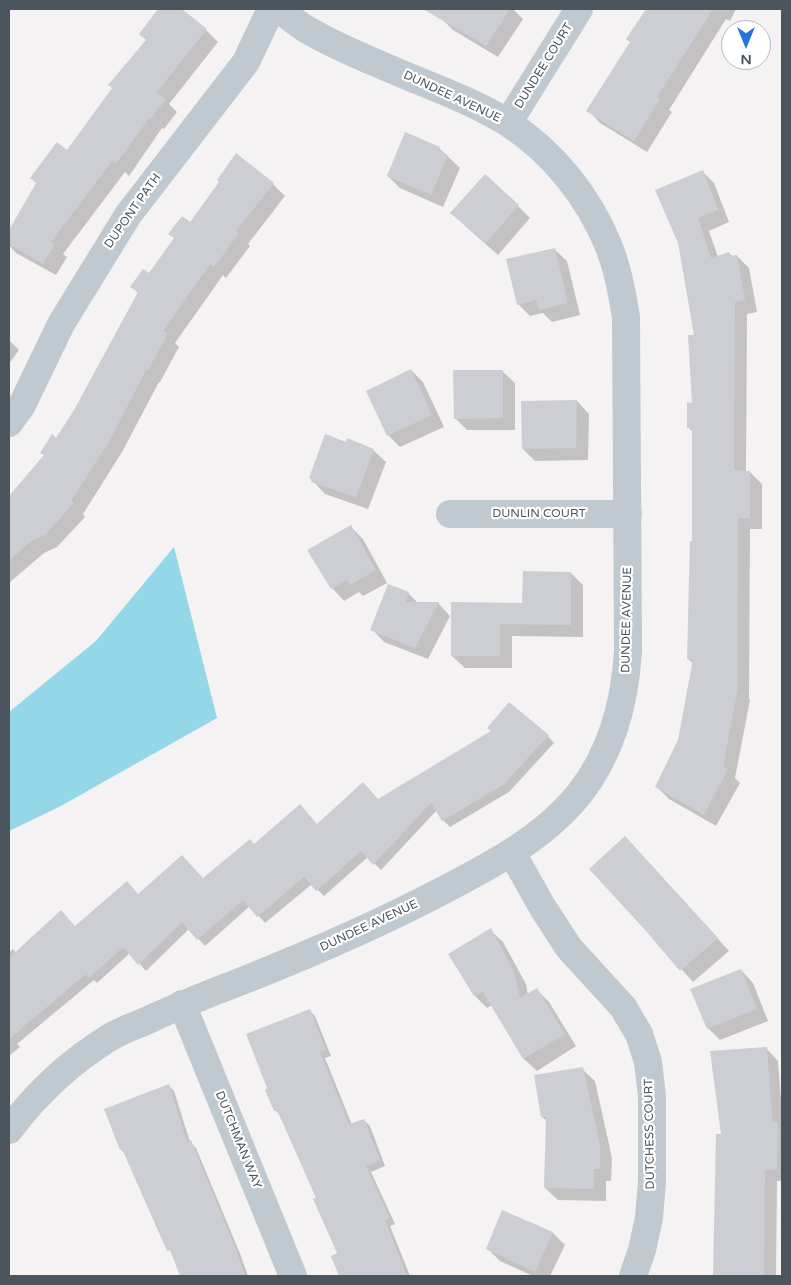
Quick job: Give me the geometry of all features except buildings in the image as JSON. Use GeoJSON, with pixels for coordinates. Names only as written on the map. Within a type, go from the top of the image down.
{"type":"FeatureCollection","features":[{"type":"Feature","properties":{"kind":"street","name":"DUPONT PATH"},"geometry":{"type":"LineString","coordinates":[[9,423],[22,405],[61,324],[128,215],[246,62],[271,9]]}},
{"type":"Feature","properties":{"kind":"street","name":"DUNDEE AVENUE"},"geometry":{"type":"LineString","coordinates":[[9,1130],[24,1109],[71,1066],[110,1037],[182,1004],[285,964],[397,914],[512,853],[540,833],[580,794],[597,768],[609,744],[619,714],[626,681],[628,651],[628,344],[620,281],[609,247],[596,220],[580,192],[558,166],[536,144],[508,123],[470,103],[334,44],[305,28],[278,9]]}},
{"type":"Feature","properties":{"kind":"street","name":"DUNDEE COURT"},"geometry":{"type":"LineString","coordinates":[[508,123],[564,36],[579,9]]}},
{"type":"Feature","properties":{"kind":"street","name":"DUNLIN COURT"},"geometry":{"type":"LineString","coordinates":[[450,514],[628,514]]}},
{"type":"Feature","properties":{"kind":"street","name":"DUTCHESS COURT"},"geometry":{"type":"LineString","coordinates":[[512,853],[543,908],[569,948],[623,1007],[639,1034],[648,1062],[652,1096],[652,1181],[649,1218],[642,1250],[633,1276]]}},
{"type":"Feature","properties":{"kind":"street","name":"DUTCHMAN WAY"},"geometry":{"type":"LineString","coordinates":[[182,1004],[293,1276]]}},
{"type":"Feature","properties":{"kind":"water"},"geometry":{"type":"Polygon","coordinates":[[[174,547],[217,718],[59,807],[9,831],[9,712],[96,641],[174,547]]]}}]}
